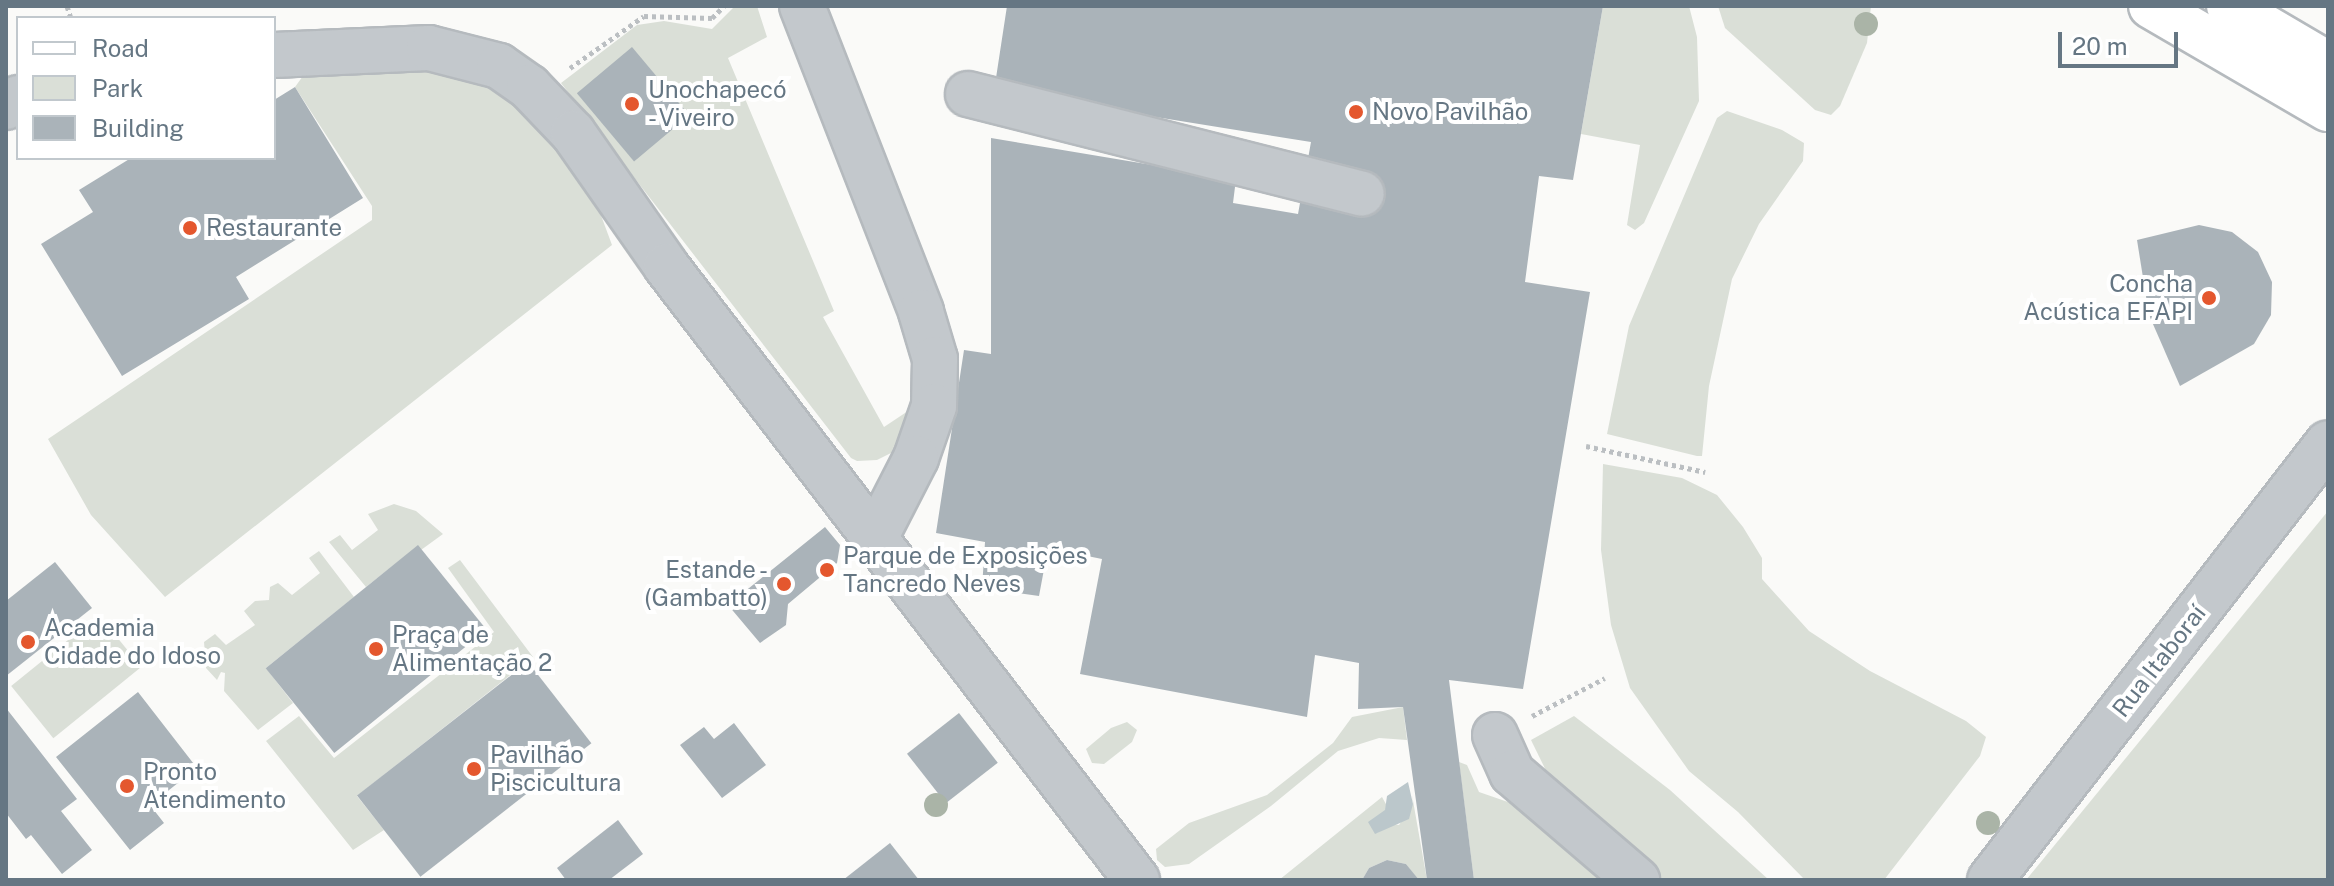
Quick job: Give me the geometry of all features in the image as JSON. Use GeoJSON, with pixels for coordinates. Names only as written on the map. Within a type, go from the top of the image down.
{"type":"FeatureCollection","features":[{"type":"Feature","properties":{"kind":"main road"},"geometry":{"type":"LineString","coordinates":[[2151,6],[2328,109]]}},
{"type":"Feature","properties":{"kind":"main road"},"geometry":{"type":"LineString","coordinates":[[2229,6],[2328,64]]}},
{"type":"Feature","properties":{"kind":"street"},"geometry":{"type":"LineString","coordinates":[[802,6],[921,312],[935,359],[934,406],[916,458],[876,536]]}},
{"type":"Feature","properties":{"kind":"street"},"geometry":{"type":"LineString","coordinates":[[276,55],[429,48],[499,66],[537,96],[573,133],[666,266],[1137,880]]}},
{"type":"Feature","properties":{"kind":"street"},"geometry":{"type":"LineString","coordinates":[[968,94],[1362,194]]}},
{"type":"Feature","properties":{"kind":"street","name":"Rua Itaboraí"},"geometry":{"type":"LineString","coordinates":[[1990,880],[2328,443]]}},
{"type":"Feature","properties":{"kind":"street"},"geometry":{"type":"LineString","coordinates":[[1495,735],[1512,773],[1637,880]]}},
{"type":"Feature","properties":{"kind":"path"},"geometry":{"type":"LineString","coordinates":[[537,96],[554,79],[644,16],[712,18],[724,6]]}},
{"type":"Feature","properties":{"kind":"path"},"geometry":{"type":"LineString","coordinates":[[1586,446],[1705,472]]}},
{"type":"Feature","properties":{"kind":"path"},"geometry":{"type":"LineString","coordinates":[[1495,735],[1605,678]]}},
{"type":"Feature","properties":{"kind":"green space"},"geometry":{"type":"Polygon","coordinates":[[[735,6],[757,6],[767,37],[728,58],[834,311],[823,317],[884,427],[914,407],[912,423],[895,451],[877,460],[857,461],[851,458],[561,83],[637,25],[664,21],[712,29],[735,6]]]}},
{"type":"Feature","properties":{"kind":"green space"},"geometry":{"type":"Polygon","coordinates":[[[1603,6],[1689,6],[1697,37],[1699,101],[1644,223],[1635,230],[1627,225],[1640,145],[1581,134],[1603,6]]]}},
{"type":"Feature","properties":{"kind":"green space"},"geometry":{"type":"Polygon","coordinates":[[[1718,6],[1871,6],[1867,43],[1840,106],[1831,115],[1815,110],[1725,28],[1718,6]]]}},
{"type":"Feature","properties":{"kind":"green space"},"geometry":{"type":"Polygon","coordinates":[[[371,67],[473,72],[492,83],[534,121],[575,168],[599,210],[612,245],[165,597],[91,515],[48,439],[372,220],[372,206],[295,87],[308,69],[371,67]]]}},
{"type":"Feature","properties":{"kind":"green space"},"geometry":{"type":"Polygon","coordinates":[[[1727,111],[1782,130],[1804,143],[1803,161],[1759,224],[1732,279],[1709,386],[1702,456],[1697,456],[1607,434],[1629,326],[1717,118],[1727,111]]]}},
{"type":"Feature","properties":{"kind":"green space"},"geometry":{"type":"Polygon","coordinates":[[[1603,464],[1682,478],[1717,495],[1743,527],[1762,558],[1762,579],[1809,631],[1870,671],[1966,721],[1986,737],[1980,756],[1884,880],[1805,880],[1738,812],[1689,771],[1630,688],[1611,625],[1601,550],[1603,464]]]}},
{"type":"Feature","properties":{"kind":"green space"},"geometry":{"type":"Polygon","coordinates":[[[394,504],[416,511],[443,534],[421,550],[418,546],[366,587],[329,542],[340,535],[352,550],[378,530],[368,514],[394,504]]]}},
{"type":"Feature","properties":{"kind":"green space"},"geometry":{"type":"Polygon","coordinates":[[[2328,511],[2328,880],[2026,880],[2328,511]]]}},
{"type":"Feature","properties":{"kind":"green space"},"geometry":{"type":"Polygon","coordinates":[[[319,551],[354,597],[266,668],[293,703],[258,730],[224,691],[225,673],[221,672],[217,680],[206,668],[204,642],[215,634],[226,645],[255,625],[244,611],[255,601],[269,600],[270,587],[278,583],[292,595],[320,573],[309,558],[319,551]]]}},
{"type":"Feature","properties":{"kind":"green space"},"geometry":{"type":"Polygon","coordinates":[[[460,560],[533,657],[357,796],[384,830],[353,850],[266,741],[299,716],[334,758],[494,632],[448,568],[460,560]]]}},
{"type":"Feature","properties":{"kind":"green space"},"geometry":{"type":"Polygon","coordinates":[[[99,615],[141,667],[53,738],[11,686],[99,615]]]}},
{"type":"Feature","properties":{"kind":"green space"},"geometry":{"type":"Polygon","coordinates":[[[1403,707],[1407,740],[1379,738],[1338,751],[1271,806],[1189,864],[1165,867],[1157,860],[1156,849],[1189,823],[1267,795],[1333,743],[1352,717],[1403,707]]]}},
{"type":"Feature","properties":{"kind":"green space"},"geometry":{"type":"Polygon","coordinates":[[[1574,716],[1670,790],[1769,880],[1657,880],[1554,787],[1531,740],[1574,716]]]}},
{"type":"Feature","properties":{"kind":"green space"},"geometry":{"type":"Polygon","coordinates":[[[1127,722],[1137,730],[1132,742],[1104,764],[1092,763],[1086,749],[1111,728],[1127,722]]]}},
{"type":"Feature","properties":{"kind":"green space"},"geometry":{"type":"Polygon","coordinates":[[[1459,762],[1467,765],[1479,792],[1537,812],[1622,880],[1474,880],[1459,762]]]}},
{"type":"Feature","properties":{"kind":"green space"},"geometry":{"type":"Polygon","coordinates":[[[1412,795],[1427,880],[1418,880],[1406,864],[1387,860],[1369,868],[1362,880],[1279,880],[1382,797],[1387,806],[1377,833],[1393,824],[1399,825],[1413,804],[1412,795]]]}},
{"type":"Feature","properties":{"kind":"shaded area"},"geometry":{"type":"Polygon","coordinates":[[[1408,782],[1413,804],[1409,819],[1375,834],[1368,822],[1385,810],[1387,796],[1408,782]]]}},
{"type":"Feature","properties":{"kind":"building"},"geometry":{"type":"Polygon","coordinates":[[[1007,6],[1603,6],[1573,180],[1539,176],[1525,282],[1590,292],[1523,689],[1449,680],[1474,880],[1427,880],[1403,707],[1358,709],[1359,663],[1315,655],[1307,717],[1080,674],[1102,559],[1048,548],[1039,596],[982,588],[985,542],[936,533],[964,350],[991,354],[991,138],[1236,179],[1233,203],[1298,214],[1311,142],[994,91],[1007,6]]]}},
{"type":"Feature","properties":{"kind":"building","name":"Unochapecó - Viveiro"},"geometry":{"type":"Polygon","coordinates":[[[632,47],[689,115],[634,161],[577,93],[632,47]]]}},
{"type":"Feature","properties":{"kind":"building","name":"Restaurante"},"geometry":{"type":"Polygon","coordinates":[[[295,87],[363,198],[236,277],[249,299],[122,376],[41,244],[93,212],[79,190],[128,160],[276,160],[276,99],[295,87]]]}},
{"type":"Feature","properties":{"kind":"building","name":"Concha Acústica EFAPI"},"geometry":{"type":"Polygon","coordinates":[[[2199,225],[2232,232],[2258,252],[2272,282],[2271,315],[2254,344],[2180,386],[2149,315],[2137,240],[2199,225]]]}},
{"type":"Feature","properties":{"kind":"building","name":"Estande - (Gambatto)"},"geometry":{"type":"Polygon","coordinates":[[[825,527],[840,545],[837,563],[788,604],[786,625],[760,643],[728,605],[825,527]]]}},
{"type":"Feature","properties":{"kind":"building","name":"Praça de Alimentação 2"},"geometry":{"type":"Polygon","coordinates":[[[418,545],[487,630],[334,753],[266,668],[418,545]]]}},
{"type":"Feature","properties":{"kind":"building","name":"Academia Cidade do Idoso"},"geometry":{"type":"Polygon","coordinates":[[[55,562],[92,608],[6,676],[6,601],[55,562]]]}},
{"type":"Feature","properties":{"kind":"building","name":"Pavilhão Piscicultura"},"geometry":{"type":"Polygon","coordinates":[[[528,662],[591,743],[420,877],[357,796],[528,662]]]}},
{"type":"Feature","properties":{"kind":"building","name":"Pronto Atendimento"},"geometry":{"type":"Polygon","coordinates":[[[138,692],[197,768],[150,805],[164,823],[130,850],[56,757],[138,692]]]}},
{"type":"Feature","properties":{"kind":"building"},"geometry":{"type":"Polygon","coordinates":[[[6,708],[77,799],[61,811],[92,850],[62,874],[31,835],[26,839],[6,813],[6,708]]]}},
{"type":"Feature","properties":{"kind":"building"},"geometry":{"type":"Polygon","coordinates":[[[959,713],[998,763],[946,803],[907,754],[959,713]]]}},
{"type":"Feature","properties":{"kind":"building"},"geometry":{"type":"Polygon","coordinates":[[[734,723],[766,765],[722,798],[680,745],[704,727],[714,739],[734,723]]]}},
{"type":"Feature","properties":{"kind":"building"},"geometry":{"type":"Polygon","coordinates":[[[618,820],[643,854],[609,880],[566,880],[557,868],[618,820]]]}},
{"type":"Feature","properties":{"kind":"building"},"geometry":{"type":"Polygon","coordinates":[[[890,843],[919,880],[843,880],[890,843]]]}},
{"type":"Feature","properties":{"kind":"building"},"geometry":{"type":"Polygon","coordinates":[[[1387,860],[1406,864],[1419,880],[1362,880],[1369,868],[1387,860]]]}},
{"type":"Feature","properties":{"kind":"place","name":"Unochapecó - Viveiro"},"geometry":{"type":"Point","coordinates":[632,104]}},
{"type":"Feature","properties":{"kind":"place","name":"Novo Pavilhão"},"geometry":{"type":"Point","coordinates":[1356,112]}},
{"type":"Feature","properties":{"kind":"place","name":"Restaurante"},"geometry":{"type":"Point","coordinates":[190,228]}},
{"type":"Feature","properties":{"kind":"place","name":"Concha Acústica EFAPI"},"geometry":{"type":"Point","coordinates":[2209,298]}},
{"type":"Feature","properties":{"kind":"place","name":"Parque de Exposições Tancredo Neves"},"geometry":{"type":"Point","coordinates":[827,570]}},
{"type":"Feature","properties":{"kind":"place","name":"Estande - (Gambatto)"},"geometry":{"type":"Point","coordinates":[784,584]}},
{"type":"Feature","properties":{"kind":"place","name":"Academia Cidade do Idoso"},"geometry":{"type":"Point","coordinates":[28,642]}},
{"type":"Feature","properties":{"kind":"place","name":"Praça de Alimentação 2"},"geometry":{"type":"Point","coordinates":[376,649]}},
{"type":"Feature","properties":{"kind":"place","name":"Pavilhão Piscicultura"},"geometry":{"type":"Point","coordinates":[474,769]}},
{"type":"Feature","properties":{"kind":"place","name":"Pronto Atendimento"},"geometry":{"type":"Point","coordinates":[127,786]}}]}
